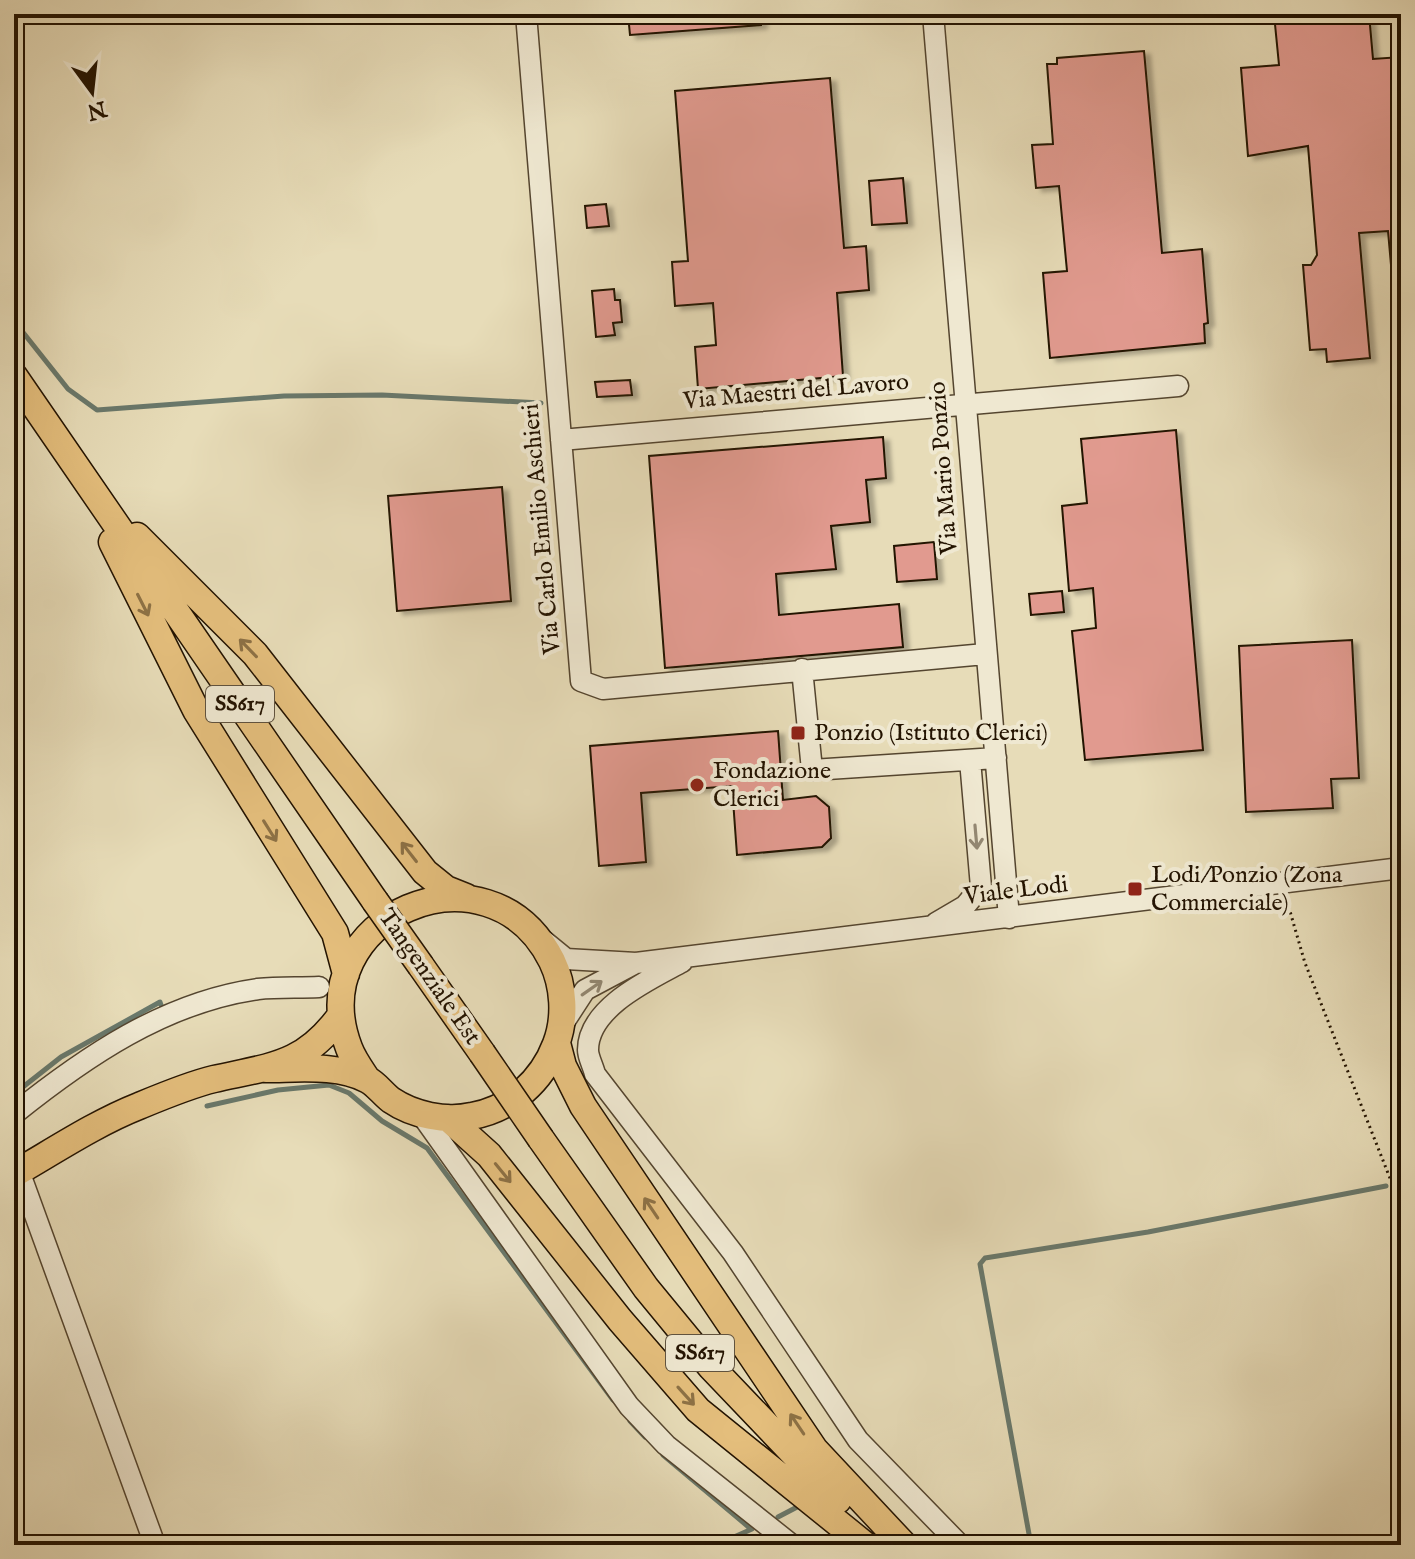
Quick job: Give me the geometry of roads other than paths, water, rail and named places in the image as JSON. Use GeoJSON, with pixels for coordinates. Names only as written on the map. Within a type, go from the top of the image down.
{"type":"FeatureCollection","features":[{"type":"Feature","properties":{"kind":"main road","name":"Tangenziale Est"},"geometry":{"type":"LineString","coordinates":[[14,376],[646,1288],[711,1367],[782,1444],[885,1545]]}},
{"type":"Feature","properties":{"kind":"main road"},"geometry":{"type":"LineString","coordinates":[[104,507],[154,551],[255,654],[425,872],[446,889],[500,908],[526,925],[544,946],[557,971],[562,999],[559,1033],[563,1066],[583,1106],[815,1450],[904,1545]]}},
{"type":"Feature","properties":{"kind":"main road"},"geometry":{"type":"LineString","coordinates":[[104,507],[113,545],[196,710],[335,933],[346,974],[341,1015],[349,1049],[367,1079],[392,1101],[421,1114],[448,1118],[483,1113],[515,1098],[533,1083],[559,1033]]}},
{"type":"Feature","properties":{"kind":"main road"},"geometry":{"type":"LineString","coordinates":[[346,974],[365,940],[394,913],[418,902],[444,897],[470,898]]}},
{"type":"Feature","properties":{"kind":"main road"},"geometry":{"type":"LineString","coordinates":[[16,1172],[136,1107],[211,1080],[266,1069],[304,1055],[324,1038],[341,1015]]}},
{"type":"Feature","properties":{"kind":"main road"},"geometry":{"type":"LineString","coordinates":[[266,1069],[321,1068],[367,1079]]}},
{"type":"Feature","properties":{"kind":"main road"},"geometry":{"type":"LineString","coordinates":[[448,1118],[489,1155],[620,1320],[698,1410],[865,1545]]}},
{"type":"Feature","properties":{"kind":"street","name":"Via Carlo Emilio Aschieri"},"geometry":{"type":"LineString","coordinates":[[526,14],[581,681],[603,689],[985,654]]}},
{"type":"Feature","properties":{"kind":"street","name":"Via Mario Ponzio"},"geometry":{"type":"LineString","coordinates":[[933,14],[1009,918]]}},
{"type":"Feature","properties":{"kind":"street","name":"Via Maestri del Lavoro"},"geometry":{"type":"LineString","coordinates":[[561,440],[1178,386]]}},
{"type":"Feature","properties":{"kind":"street"},"geometry":{"type":"LineString","coordinates":[[802,669],[812,770],[996,758]]}},
{"type":"Feature","properties":{"kind":"street"},"geometry":{"type":"LineString","coordinates":[[929,928],[965,906],[981,887],[970,760]]}},
{"type":"Feature","properties":{"kind":"street","name":"Viale Lodi"},"geometry":{"type":"LineString","coordinates":[[526,925],[566,959],[636,963],[1401,868]]}},
{"type":"Feature","properties":{"kind":"street"},"geometry":{"type":"LineString","coordinates":[[693,956],[605,1012],[591,1032],[587,1052],[595,1074],[733,1253],[858,1440],[960,1545]]}},
{"type":"Feature","properties":{"kind":"street","name":"Viale Lodi"},"geometry":{"type":"LineString","coordinates":[[559,1033],[585,990],[636,963]]}},
{"type":"Feature","properties":{"kind":"street"},"geometry":{"type":"LineString","coordinates":[[14,1114],[124,1035],[200,1003],[258,989],[319,987]]}},
{"type":"Feature","properties":{"kind":"street"},"geometry":{"type":"LineString","coordinates":[[559,1033],[587,1052]]}},
{"type":"Feature","properties":{"kind":"street"},"geometry":{"type":"LineString","coordinates":[[421,1114],[629,1406],[666,1445],[792,1545]]}},
{"type":"Feature","properties":{"kind":"street"},"geometry":{"type":"LineString","coordinates":[[16,1172],[155,1545]]}},
{"type":"Feature","properties":{"kind":"waterway"},"geometry":{"type":"LineString","coordinates":[[14,321],[68,389],[97,410],[284,396],[382,395],[541,403]]}},
{"type":"Feature","properties":{"kind":"waterway"},"geometry":{"type":"LineString","coordinates":[[14,1094],[61,1057],[160,1002],[161,1005]]}},
{"type":"Feature","properties":{"kind":"waterway"},"geometry":{"type":"LineString","coordinates":[[207,1106],[278,1090],[329,1085],[349,1093],[382,1121],[427,1148],[613,1400]]}},
{"type":"Feature","properties":{"kind":"waterway"},"geometry":{"type":"LineString","coordinates":[[1031,1545],[980,1264],[985,1258],[1148,1232],[1386,1186]]}},
{"type":"Feature","properties":{"kind":"waterway"},"geometry":{"type":"LineString","coordinates":[[630,1421],[645,1437]]}},
{"type":"Feature","properties":{"kind":"waterway"},"geometry":{"type":"LineString","coordinates":[[663,1455],[751,1529]]}},
{"type":"Feature","properties":{"kind":"waterway"},"geometry":{"type":"LineString","coordinates":[[778,1517],[801,1505]]}},
{"type":"Feature","properties":{"kind":"waterway"},"geometry":{"type":"LineString","coordinates":[[716,1545],[752,1529]]}},
{"type":"Feature","properties":{"kind":"place","name":"Ponzio (Istituto Clerici)"},"geometry":{"type":"Point","coordinates":[798,733]}},
{"type":"Feature","properties":{"kind":"place","name":"Fondazione Clerici"},"geometry":{"type":"Point","coordinates":[697,785]}},
{"type":"Feature","properties":{"kind":"place","name":"Lodi/Ponzio (Zona Commerciale)"},"geometry":{"type":"Point","coordinates":[1135,889]}}]}
